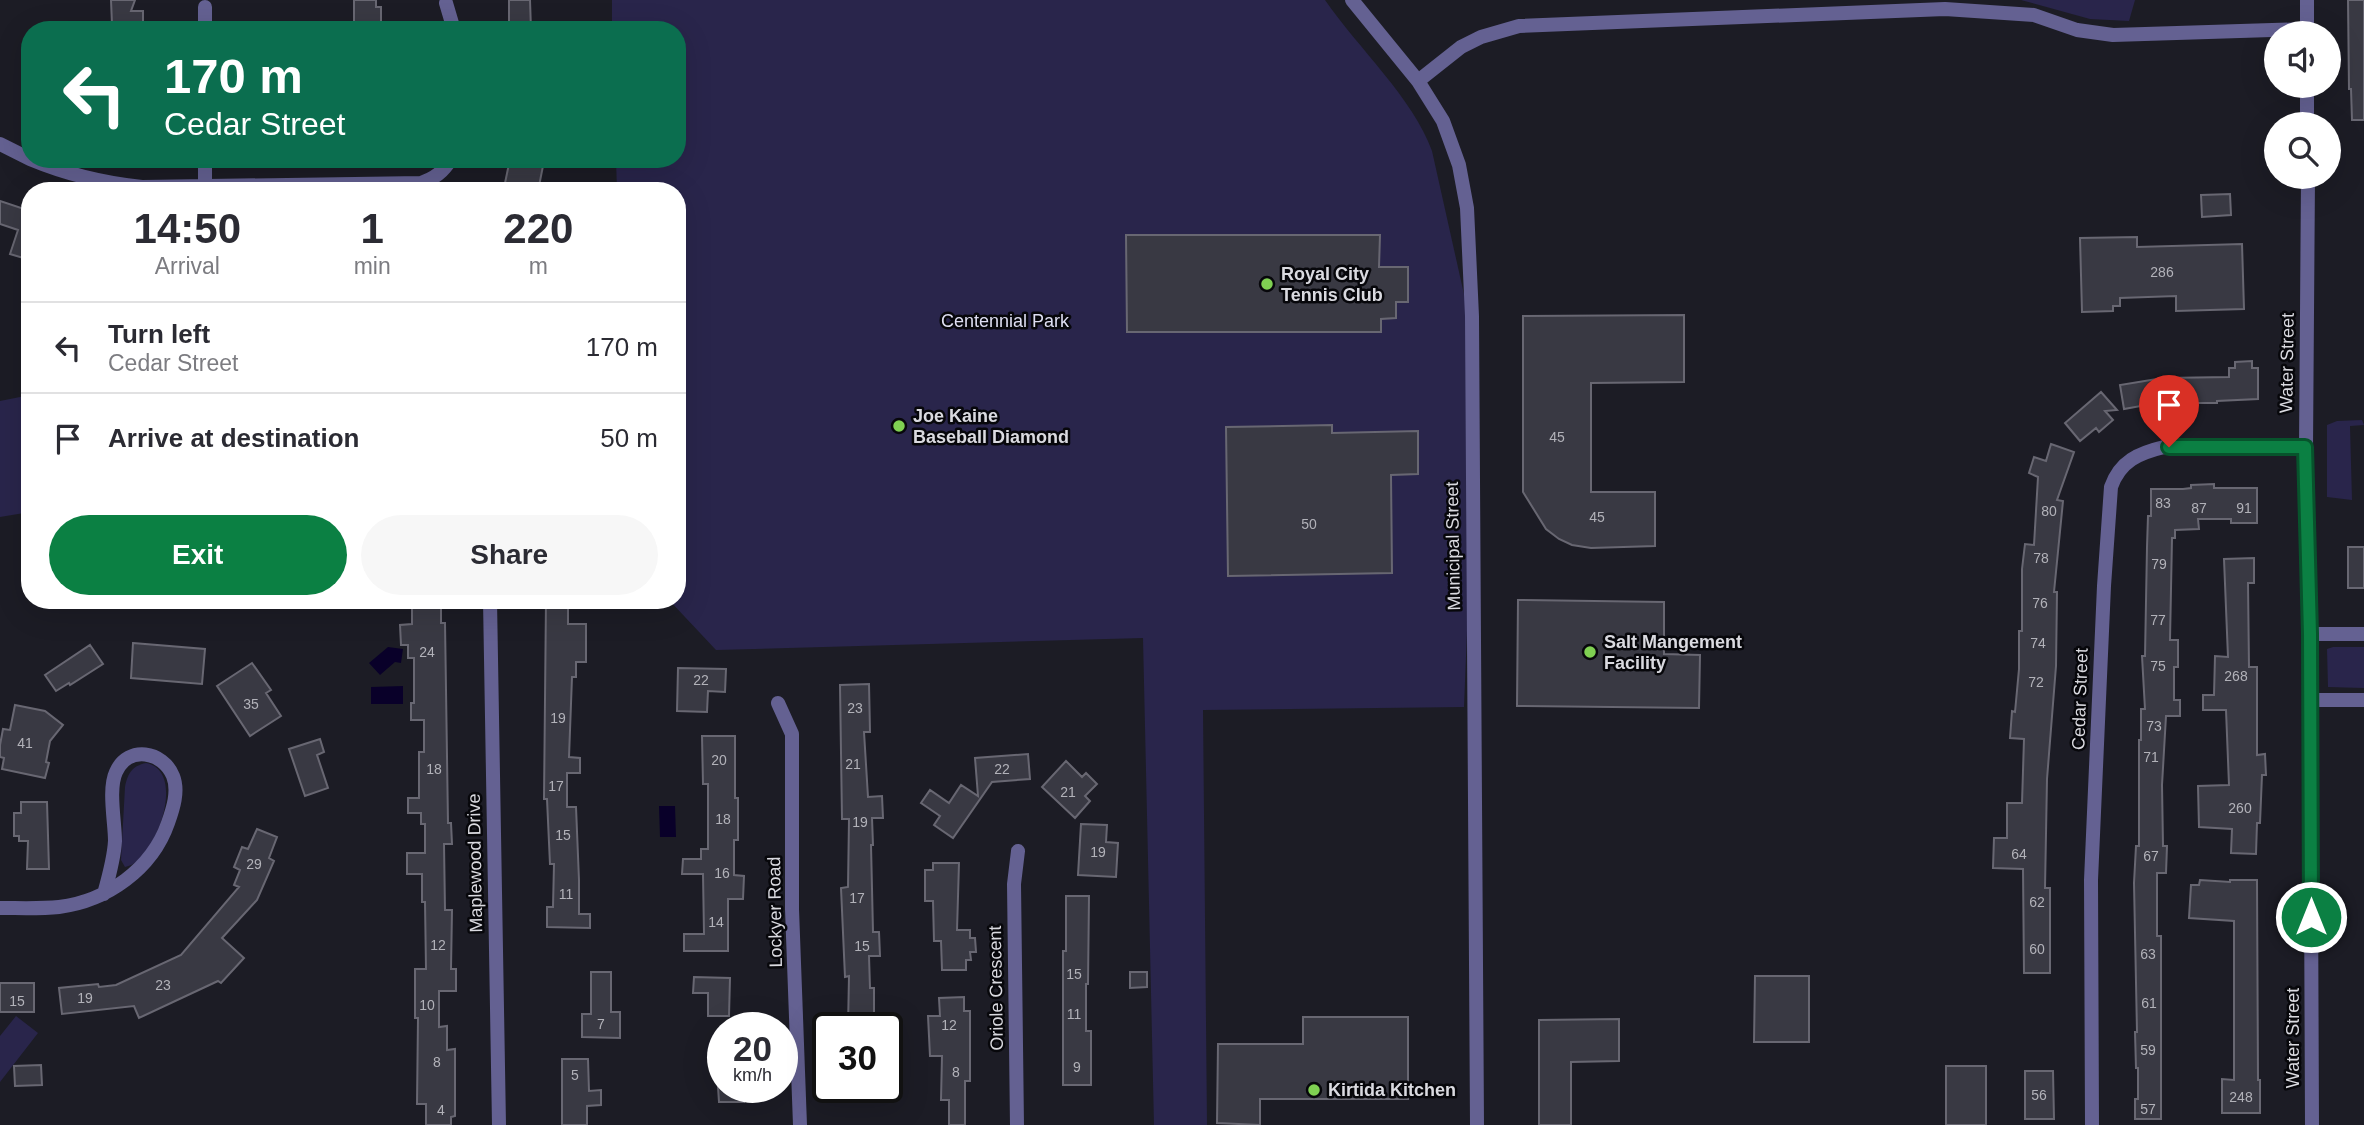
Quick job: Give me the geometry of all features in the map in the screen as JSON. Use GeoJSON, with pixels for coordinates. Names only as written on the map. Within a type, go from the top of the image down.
{"type":"FeatureCollection","features":[{"type":"Feature","properties":{"kind":"street","name":"Municipal Street"},"geometry":{"type":"LineString","coordinates":[[1352,0],[1418,81],[1443,121],[1459,165],[1467,208],[1472,316],[1477,1125]]}},
{"type":"Feature","properties":{"kind":"street"},"geometry":{"type":"LineString","coordinates":[[2307,0],[2307,21]]}},
{"type":"Feature","properties":{"kind":"street"},"geometry":{"type":"LineString","coordinates":[[446,3],[451,21]]}},
{"type":"Feature","properties":{"kind":"street"},"geometry":{"type":"LineString","coordinates":[[1418,81],[1461,47],[1481,37],[1519,26],[1945,4],[2034,15],[2077,30],[2113,35],[2264,32]]}},
{"type":"Feature","properties":{"kind":"street"},"geometry":{"type":"LineString","coordinates":[[205,7],[205,21]]}},
{"type":"Feature","properties":{"kind":"street"},"geometry":{"type":"LineString","coordinates":[[0,144],[21,154]]}},
{"type":"Feature","properties":{"kind":"street"},"geometry":{"type":"LineString","coordinates":[[55,168],[106,182]]}},
{"type":"Feature","properties":{"kind":"street"},"geometry":{"type":"LineString","coordinates":[[424,182],[434,178],[446,168]]}},
{"type":"Feature","properties":{"kind":"street","name":"Water Street"},"geometry":{"type":"LineString","coordinates":[[2308,189],[2305,447],[2310,634],[2312,1125]]}},
{"type":"Feature","properties":{"kind":"street","name":"Cedar Street"},"geometry":{"type":"LineString","coordinates":[[2092,1125],[2091,880],[2111,487],[2115,476],[2134,456],[2164,447],[2305,447]]}},
{"type":"Feature","properties":{"kind":"street","name":"Maplewood Drive"},"geometry":{"type":"LineString","coordinates":[[490,609],[499,1125]]}},
{"type":"Feature","properties":{"kind":"street"},"geometry":{"type":"LineString","coordinates":[[2310,634],[2364,634]]}},
{"type":"Feature","properties":{"kind":"street"},"geometry":{"type":"LineString","coordinates":[[2309,700],[2364,700]]}},
{"type":"Feature","properties":{"kind":"street","name":"Lockyer Road"},"geometry":{"type":"LineString","coordinates":[[778,703],[792,734],[792,909],[800,1125]]}},
{"type":"Feature","properties":{"kind":"street"},"geometry":{"type":"LineString","coordinates":[[0,908],[58,907],[80,903],[104,894],[129,878],[152,855],[170,820],[176,794],[175,781],[167,767],[151,755],[134,754],[123,761],[116,771],[113,781],[115,841],[112,866],[104,894]]}},
{"type":"Feature","properties":{"kind":"street","name":"Oriole Crescent"},"geometry":{"type":"LineString","coordinates":[[1017,1125],[1014,884],[1018,851]]}},
{"type":"Feature","properties":{"kind":"green space","name":"Centennial Park"},"geometry":{"type":"Polygon","coordinates":[[[612,0],[1325,0],[1398,93],[1423,131],[1432,151],[1478,357],[1464,707],[1203,710],[1207,1125],[1154,1125],[1143,638],[716,650],[677,609],[686,609],[686,182],[617,182],[616,168],[686,168],[686,21],[612,21],[612,0]]]}},
{"type":"Feature","properties":{"kind":"green space"},"geometry":{"type":"Polygon","coordinates":[[[2021,0],[2135,0],[2129,21],[2090,19],[2021,0]]]}},
{"type":"Feature","properties":{"kind":"green space"},"geometry":{"type":"Polygon","coordinates":[[[21,397],[21,514],[0,517],[0,401],[21,397]]]}},
{"type":"Feature","properties":{"kind":"green space"},"geometry":{"type":"Polygon","coordinates":[[[2362,420],[2364,425],[2350,426],[2352,500],[2327,497],[2327,425],[2337,421],[2362,420]]]}},
{"type":"Feature","properties":{"kind":"green space"},"geometry":{"type":"Polygon","coordinates":[[[2364,647],[2364,688],[2328,687],[2327,649],[2364,647]]]}},
{"type":"Feature","properties":{"kind":"green space"},"geometry":{"type":"Polygon","coordinates":[[[146,763],[159,770],[165,782],[166,799],[156,835],[147,851],[136,862],[125,867],[121,860],[125,787],[131,771],[146,763]]]}},
{"type":"Feature","properties":{"kind":"green space"},"geometry":{"type":"Polygon","coordinates":[[[16,1016],[38,1033],[0,1082],[0,1036],[16,1016]]]}},
{"type":"Feature","properties":{"kind":"shaded area"},"geometry":{"type":"Polygon","coordinates":[[[388,647],[403,649],[401,663],[395,662],[380,675],[369,663],[388,647]]]}},
{"type":"Feature","properties":{"kind":"shaded area"},"geometry":{"type":"Polygon","coordinates":[[[403,686],[403,704],[371,704],[371,687],[403,686]]]}},
{"type":"Feature","properties":{"kind":"shaded area"},"geometry":{"type":"Polygon","coordinates":[[[659,806],[675,806],[676,837],[660,837],[659,806]]]}},
{"type":"Feature","properties":{"kind":"building"},"geometry":{"type":"Polygon","coordinates":[[[111,0],[135,0],[131,11],[143,11],[143,21],[112,21],[111,0]]]}},
{"type":"Feature","properties":{"kind":"building"},"geometry":{"type":"Polygon","coordinates":[[[354,0],[376,0],[376,7],[381,7],[381,21],[354,21],[354,0]]]}},
{"type":"Feature","properties":{"kind":"building"},"geometry":{"type":"Polygon","coordinates":[[[509,0],[530,0],[531,21],[509,21],[509,0]]]}},
{"type":"Feature","properties":{"kind":"building"},"geometry":{"type":"Polygon","coordinates":[[[2348,0],[2364,0],[2364,120],[2352,120],[2348,0]]]}},
{"type":"Feature","properties":{"kind":"building"},"geometry":{"type":"Polygon","coordinates":[[[508,168],[543,168],[540,182],[505,182],[508,168]]]}},
{"type":"Feature","properties":{"kind":"building"},"geometry":{"type":"Polygon","coordinates":[[[2230,194],[2231,215],[2202,217],[2201,195],[2230,194]]]}},
{"type":"Feature","properties":{"kind":"building"},"geometry":{"type":"Polygon","coordinates":[[[0,201],[21,208],[21,257],[10,254],[18,230],[0,224],[0,201]]]}},
{"type":"Feature","properties":{"kind":"building","name":"Royal City Tennis Club"},"geometry":{"type":"Polygon","coordinates":[[[1126,235],[1380,235],[1379,267],[1408,267],[1408,302],[1396,302],[1396,318],[1381,319],[1381,332],[1127,332],[1126,235]]]}},
{"type":"Feature","properties":{"kind":"building"},"geometry":{"type":"Polygon","coordinates":[[[2137,237],[2137,247],[2242,244],[2244,309],[2176,311],[2176,296],[2120,298],[2120,306],[2113,306],[2113,311],[2082,312],[2080,238],[2137,237]]]}},
{"type":"Feature","properties":{"kind":"building"},"geometry":{"type":"Polygon","coordinates":[[[1684,315],[1684,382],[1591,383],[1591,492],[1655,492],[1655,546],[1591,548],[1572,545],[1559,539],[1546,529],[1523,492],[1523,316],[1684,315]]]}},
{"type":"Feature","properties":{"kind":"building"},"geometry":{"type":"Polygon","coordinates":[[[2252,361],[2252,368],[2258,368],[2258,399],[2179,403],[2179,397],[2141,403],[2141,406],[2124,409],[2120,385],[2163,378],[2229,377],[2229,368],[2235,368],[2235,362],[2252,361]]]}},
{"type":"Feature","properties":{"kind":"building"},"geometry":{"type":"Polygon","coordinates":[[[2101,392],[2117,410],[2105,411],[2113,420],[2099,432],[2096,428],[2080,441],[2065,423],[2101,392]]]}},
{"type":"Feature","properties":{"kind":"building"},"geometry":{"type":"Polygon","coordinates":[[[1332,425],[1332,433],[1418,431],[1418,474],[1391,475],[1392,573],[1228,576],[1226,427],[1332,425]]]}},
{"type":"Feature","properties":{"kind":"building"},"geometry":{"type":"Polygon","coordinates":[[[2051,444],[2074,452],[2057,500],[2063,501],[2054,592],[2057,592],[2056,666],[2047,779],[2045,888],[2050,888],[2050,973],[2024,973],[2023,869],[1993,868],[1994,838],[2007,838],[2007,803],[2022,803],[2024,739],[2010,738],[2019,669],[2019,631],[2022,631],[2022,569],[2025,544],[2034,545],[2038,477],[2029,473],[2034,457],[2046,461],[2051,444]]]}},
{"type":"Feature","properties":{"kind":"building"},"geometry":{"type":"Polygon","coordinates":[[[2214,484],[2214,488],[2257,488],[2257,523],[2231,523],[2231,519],[2198,519],[2199,529],[2175,530],[2175,538],[2172,538],[2170,640],[2178,640],[2178,667],[2174,667],[2174,700],[2180,700],[2180,716],[2166,716],[2162,785],[2163,846],[2167,846],[2166,873],[2157,873],[2157,936],[2161,936],[2161,1119],[2135,1119],[2138,1068],[2135,1032],[2134,883],[2136,846],[2139,846],[2139,740],[2141,709],[2145,709],[2142,656],[2145,656],[2151,489],[2183,489],[2191,488],[2191,485],[2214,484]]]}},
{"type":"Feature","properties":{"kind":"building"},"geometry":{"type":"Polygon","coordinates":[[[2348,547],[2364,547],[2364,588],[2348,588],[2348,547]]]}},
{"type":"Feature","properties":{"kind":"building"},"geometry":{"type":"Polygon","coordinates":[[[2254,558],[2254,583],[2248,583],[2249,667],[2257,667],[2257,755],[2265,754],[2266,775],[2262,775],[2256,854],[2231,853],[2232,829],[2199,827],[2198,786],[2229,785],[2226,710],[2203,710],[2203,695],[2214,695],[2215,656],[2228,657],[2224,559],[2254,558]]]}},
{"type":"Feature","properties":{"kind":"building","name":"Salt Mangement Facility"},"geometry":{"type":"Polygon","coordinates":[[[1518,600],[1664,602],[1664,654],[1700,655],[1699,708],[1517,706],[1518,600]]]}},
{"type":"Feature","properties":{"kind":"building"},"geometry":{"type":"Polygon","coordinates":[[[412,609],[441,609],[441,623],[445,623],[448,823],[451,823],[452,844],[444,844],[445,910],[452,910],[451,969],[456,969],[456,991],[439,991],[439,1027],[447,1026],[447,1050],[455,1049],[455,1116],[451,1117],[451,1125],[426,1125],[426,1104],[417,1104],[418,1018],[415,1018],[415,969],[426,969],[425,902],[422,902],[422,874],[407,874],[407,853],[425,853],[425,824],[421,824],[421,813],[408,813],[408,798],[419,798],[419,752],[424,752],[424,720],[411,720],[411,703],[414,703],[414,658],[408,658],[408,645],[401,645],[400,625],[412,624],[412,609]]]}},
{"type":"Feature","properties":{"kind":"building"},"geometry":{"type":"Polygon","coordinates":[[[546,609],[568,609],[568,624],[586,624],[586,662],[576,662],[576,677],[572,677],[569,757],[580,758],[580,773],[567,773],[567,807],[576,807],[579,914],[590,914],[590,928],[547,927],[547,907],[553,907],[554,864],[550,864],[547,799],[544,799],[546,609]]]}},
{"type":"Feature","properties":{"kind":"building"},"geometry":{"type":"Polygon","coordinates":[[[133,643],[205,649],[202,684],[131,678],[133,643]]]}},
{"type":"Feature","properties":{"kind":"building"},"geometry":{"type":"Polygon","coordinates":[[[90,645],[103,664],[56,691],[45,675],[90,645]]]}},
{"type":"Feature","properties":{"kind":"building"},"geometry":{"type":"Polygon","coordinates":[[[252,663],[271,690],[266,693],[281,716],[250,736],[217,686],[252,663]]]}},
{"type":"Feature","properties":{"kind":"building"},"geometry":{"type":"Polygon","coordinates":[[[678,668],[726,669],[725,692],[708,691],[707,712],[677,711],[678,668]]]}},
{"type":"Feature","properties":{"kind":"building"},"geometry":{"type":"Polygon","coordinates":[[[869,684],[870,732],[864,732],[868,797],[882,796],[883,818],[872,818],[871,845],[873,932],[879,932],[880,956],[869,956],[870,988],[874,988],[874,1012],[848,1012],[849,976],[845,977],[841,888],[848,887],[849,819],[842,819],[840,685],[869,684]]]}},
{"type":"Feature","properties":{"kind":"building"},"geometry":{"type":"Polygon","coordinates":[[[15,705],[45,711],[63,725],[50,741],[45,778],[2,769],[4,758],[0,757],[0,745],[3,729],[10,730],[15,705]]]}},
{"type":"Feature","properties":{"kind":"building"},"geometry":{"type":"Polygon","coordinates":[[[702,736],[735,736],[738,840],[734,840],[734,875],[744,876],[743,899],[728,899],[728,951],[684,951],[684,934],[704,934],[703,874],[682,874],[683,859],[701,859],[701,849],[708,849],[708,784],[703,784],[702,736]]]}},
{"type":"Feature","properties":{"kind":"building"},"geometry":{"type":"Polygon","coordinates":[[[320,739],[324,752],[317,755],[328,788],[305,796],[289,749],[320,739]]]}},
{"type":"Feature","properties":{"kind":"building"},"geometry":{"type":"Polygon","coordinates":[[[1028,754],[1030,779],[992,782],[953,838],[934,825],[940,816],[921,803],[930,790],[949,803],[961,785],[978,796],[975,758],[1028,754]]]}},
{"type":"Feature","properties":{"kind":"building"},"geometry":{"type":"Polygon","coordinates":[[[1066,761],[1082,777],[1086,773],[1097,784],[1085,796],[1090,801],[1075,818],[1042,787],[1066,761]]]}},
{"type":"Feature","properties":{"kind":"building"},"geometry":{"type":"Polygon","coordinates":[[[21,802],[47,802],[49,869],[27,869],[28,841],[19,841],[19,836],[14,836],[14,813],[21,813],[21,802]]]}},
{"type":"Feature","properties":{"kind":"building"},"geometry":{"type":"Polygon","coordinates":[[[1081,824],[1107,825],[1106,842],[1118,843],[1116,877],[1078,875],[1081,824]]]}},
{"type":"Feature","properties":{"kind":"building"},"geometry":{"type":"Polygon","coordinates":[[[257,829],[277,837],[269,858],[274,861],[257,900],[222,938],[244,958],[221,983],[218,981],[139,1018],[134,1006],[62,1014],[59,988],[116,985],[181,955],[239,887],[234,885],[240,870],[234,867],[242,847],[248,849],[257,829]]]}},
{"type":"Feature","properties":{"kind":"building"},"geometry":{"type":"Polygon","coordinates":[[[933,863],[959,863],[957,930],[970,930],[970,938],[975,938],[976,952],[970,952],[971,960],[966,960],[966,970],[942,970],[941,941],[934,941],[933,901],[925,901],[925,870],[933,870],[933,863]]]}},
{"type":"Feature","properties":{"kind":"building"},"geometry":{"type":"Polygon","coordinates":[[[2200,880],[2257,880],[2260,1113],[2222,1113],[2222,1079],[2234,1080],[2234,921],[2189,918],[2191,885],[2199,885],[2200,880]]]}},
{"type":"Feature","properties":{"kind":"building"},"geometry":{"type":"Polygon","coordinates":[[[1066,896],[1089,896],[1086,1031],[1091,1031],[1091,1085],[1063,1085],[1063,951],[1066,951],[1066,896]]]}},
{"type":"Feature","properties":{"kind":"building"},"geometry":{"type":"Polygon","coordinates":[[[591,972],[611,972],[611,1012],[620,1012],[620,1038],[582,1037],[582,1014],[591,1014],[591,972]]]}},
{"type":"Feature","properties":{"kind":"building"},"geometry":{"type":"Polygon","coordinates":[[[1130,972],[1147,972],[1147,987],[1130,988],[1130,972]]]}},
{"type":"Feature","properties":{"kind":"building"},"geometry":{"type":"Polygon","coordinates":[[[1755,976],[1809,976],[1809,1042],[1754,1042],[1755,976]]]}},
{"type":"Feature","properties":{"kind":"building"},"geometry":{"type":"Polygon","coordinates":[[[694,977],[730,978],[729,1012],[708,1012],[708,993],[693,993],[694,977]]]}},
{"type":"Feature","properties":{"kind":"building"},"geometry":{"type":"Polygon","coordinates":[[[0,983],[34,983],[34,1012],[0,1012],[0,983]]]}},
{"type":"Feature","properties":{"kind":"building"},"geometry":{"type":"Polygon","coordinates":[[[964,997],[964,1011],[970,1011],[970,1081],[965,1081],[965,1125],[949,1125],[949,1100],[941,1100],[942,1056],[930,1056],[928,1016],[940,1016],[939,998],[964,997]]]}},
{"type":"Feature","properties":{"kind":"building"},"geometry":{"type":"Polygon","coordinates":[[[1303,1017],[1408,1017],[1408,1099],[1260,1099],[1260,1125],[1217,1123],[1218,1044],[1303,1044],[1303,1017]]]}},
{"type":"Feature","properties":{"kind":"building"},"geometry":{"type":"Polygon","coordinates":[[[1619,1019],[1619,1061],[1571,1062],[1571,1125],[1539,1125],[1539,1020],[1619,1019]]]}},
{"type":"Feature","properties":{"kind":"building"},"geometry":{"type":"Polygon","coordinates":[[[562,1059],[588,1059],[589,1091],[601,1090],[601,1105],[587,1106],[587,1125],[562,1125],[562,1059]]]}},
{"type":"Feature","properties":{"kind":"building"},"geometry":{"type":"Polygon","coordinates":[[[41,1065],[42,1085],[15,1086],[14,1066],[41,1065]]]}},
{"type":"Feature","properties":{"kind":"building"},"geometry":{"type":"Polygon","coordinates":[[[1946,1066],[1986,1066],[1986,1125],[1946,1125],[1946,1066]]]}},
{"type":"Feature","properties":{"kind":"building"},"geometry":{"type":"Polygon","coordinates":[[[2025,1071],[2053,1071],[2054,1119],[2025,1119],[2025,1071]]]}},
{"type":"Feature","properties":{"kind":"place","name":"Royal City Tennis Club"},"geometry":{"type":"Point","coordinates":[1267,284]}},
{"type":"Feature","properties":{"kind":"place","name":"Joe Kaine Baseball Diamond"},"geometry":{"type":"Point","coordinates":[899,426]}},
{"type":"Feature","properties":{"kind":"place","name":"Salt Mangement Facility"},"geometry":{"type":"Point","coordinates":[1590,652]}},
{"type":"Feature","properties":{"kind":"place","name":"Kirtida Kitchen"},"geometry":{"type":"Point","coordinates":[1314,1090]}},
{"type":"Feature","properties":{"kind":"route"},"geometry":{"type":"LineString","coordinates":[[2169,447],[2305,447],[2310,634],[2311,917]]}}]}
